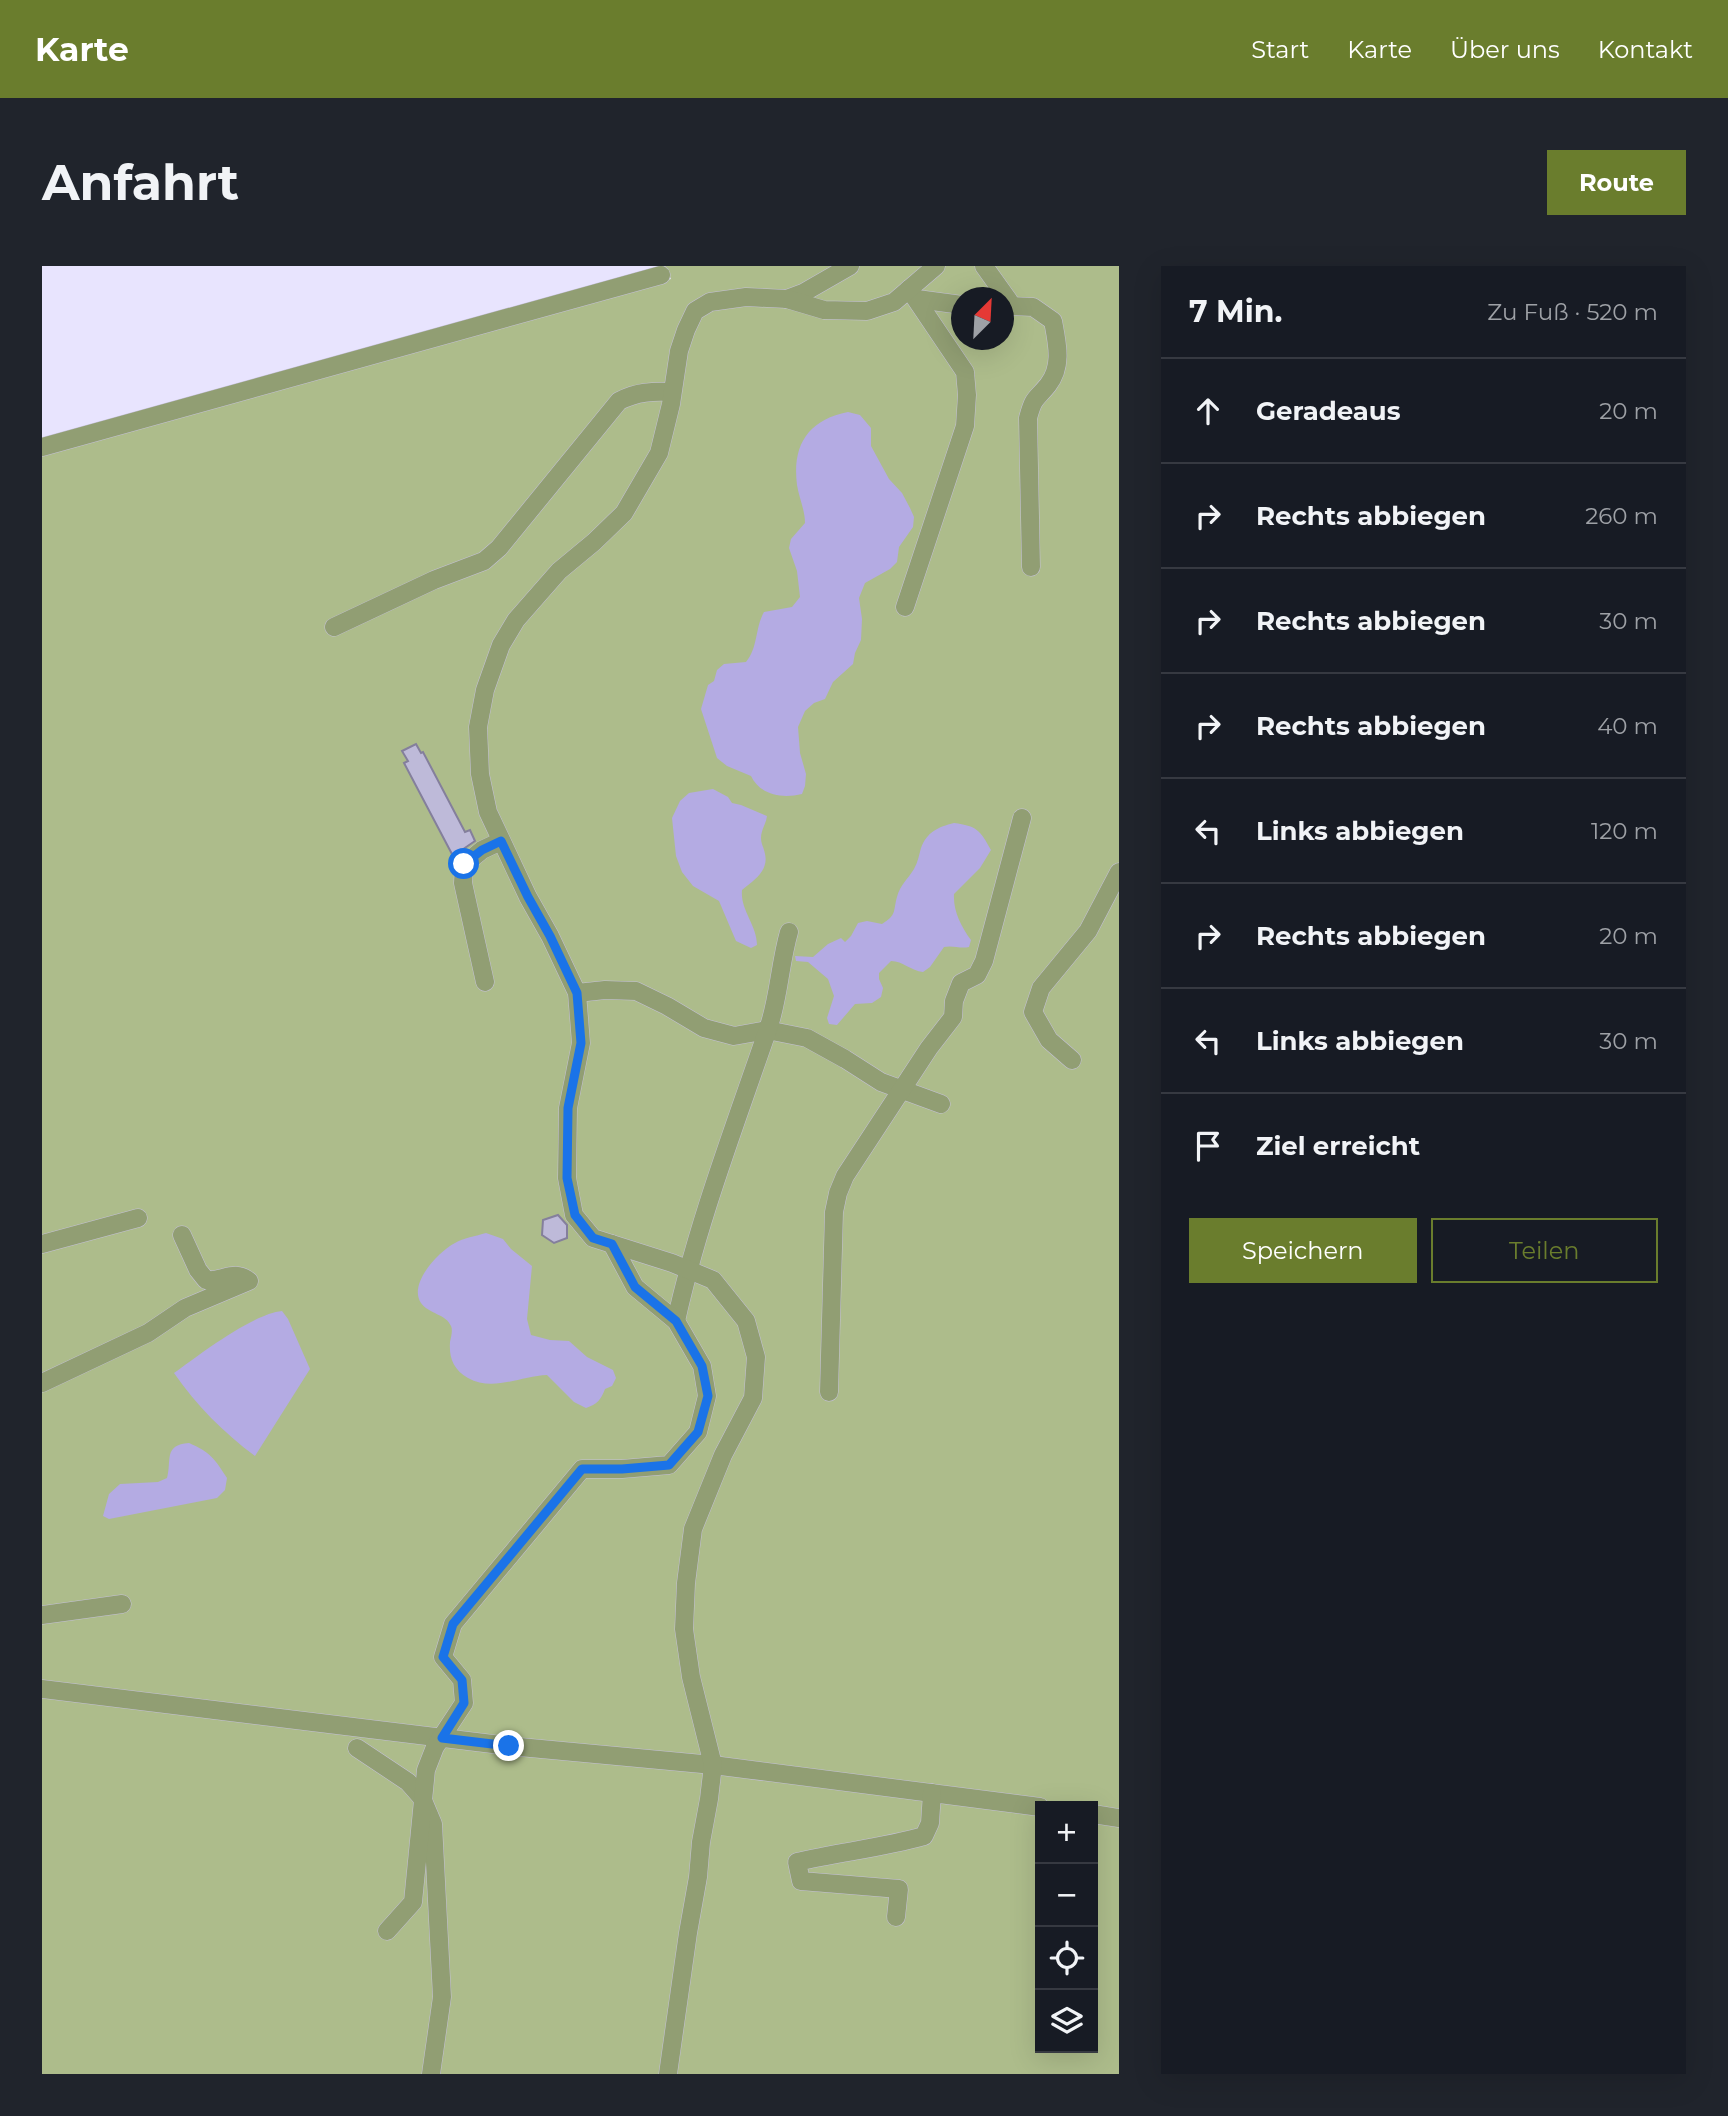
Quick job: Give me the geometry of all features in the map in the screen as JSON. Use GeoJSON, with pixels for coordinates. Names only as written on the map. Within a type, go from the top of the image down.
{"type":"FeatureCollection","features":[{"type":"Feature","properties":{"kind":"street"},"geometry":{"type":"LineString","coordinates":[[788,299],[850,266]]}},
{"type":"Feature","properties":{"kind":"street"},"geometry":{"type":"LineString","coordinates":[[668,2074],[713,1765],[691,1677],[684,1629],[686,1583],[693,1529],[723,1455],[753,1398],[756,1357],[746,1321],[713,1280],[593,1238],[575,1215],[567,1178],[568,1108],[581,1043],[577,993],[488,812],[480,774],[478,727],[485,690],[501,646],[516,620],[559,571],[624,513],[659,453],[679,351],[685,330],[695,311],[710,302],[746,297],[788,299],[824,310],[867,311],[913,294],[936,266]]}},
{"type":"Feature","properties":{"kind":"street"},"geometry":{"type":"LineString","coordinates":[[984,266],[999,287]]}},
{"type":"Feature","properties":{"kind":"street"},"geometry":{"type":"LineString","coordinates":[[42,447],[661,275]]}},
{"type":"Feature","properties":{"kind":"street"},"geometry":{"type":"LineString","coordinates":[[913,294],[951,303]]}},
{"type":"Feature","properties":{"kind":"street"},"geometry":{"type":"LineString","coordinates":[[905,607],[965,426],[967,396],[965,372],[913,294]]}},
{"type":"Feature","properties":{"kind":"street"},"geometry":{"type":"LineString","coordinates":[[1014,308],[1033,307],[1053,321],[1059,358],[1049,384],[1033,399],[1028,418],[1031,567]]}},
{"type":"Feature","properties":{"kind":"street"},"geometry":{"type":"LineString","coordinates":[[334,627],[434,580],[484,561],[499,548],[619,401],[633,394],[672,392]]}},
{"type":"Feature","properties":{"kind":"street"},"geometry":{"type":"LineString","coordinates":[[829,1392],[834,1212],[838,1193],[845,1176],[901,1090],[953,1017],[954,1001],[961,983],[977,975],[984,961],[1022,818]]}},
{"type":"Feature","properties":{"kind":"street"},"geometry":{"type":"LineString","coordinates":[[485,982],[463,883],[464,864],[482,850],[501,841]]}},
{"type":"Feature","properties":{"kind":"street"},"geometry":{"type":"LineString","coordinates":[[1072,1060],[1049,1040],[1032,1012],[1041,988],[1088,931],[1119,872]]}},
{"type":"Feature","properties":{"kind":"street"},"geometry":{"type":"LineString","coordinates":[[676,1321],[687,1270],[767,1030],[789,932]]}},
{"type":"Feature","properties":{"kind":"street"},"geometry":{"type":"LineString","coordinates":[[577,993],[636,991],[705,1028],[734,1036],[767,1030],[807,1038],[881,1082],[941,1104]]}},
{"type":"Feature","properties":{"kind":"street"},"geometry":{"type":"LineString","coordinates":[[42,1244],[138,1218]]}},
{"type":"Feature","properties":{"kind":"street"},"geometry":{"type":"LineString","coordinates":[[42,1383],[148,1333],[185,1308],[248,1281],[242,1275],[231,1275],[215,1281],[206,1280],[198,1270],[182,1235]]}},
{"type":"Feature","properties":{"kind":"street"},"geometry":{"type":"LineString","coordinates":[[387,1931],[413,1902],[426,1770],[435,1747],[464,1703],[462,1680],[443,1657],[453,1624],[582,1469],[669,1465],[698,1432],[708,1396],[702,1366],[676,1321],[635,1287],[612,1244]]}},
{"type":"Feature","properties":{"kind":"street"},"geometry":{"type":"LineString","coordinates":[[42,1615],[122,1604]]}},
{"type":"Feature","properties":{"kind":"street"},"geometry":{"type":"LineString","coordinates":[[42,1689],[509,1746],[713,1765],[1035,1806]]}},
{"type":"Feature","properties":{"kind":"street"},"geometry":{"type":"LineString","coordinates":[[358,1748],[408,1782],[422,1798],[433,1824],[442,1997],[431,2074]]}},
{"type":"Feature","properties":{"kind":"street"},"geometry":{"type":"LineString","coordinates":[[896,1917],[899,1889],[801,1881],[797,1862],[923,1836],[930,1823],[932,1793]]}},
{"type":"Feature","properties":{"kind":"street"},"geometry":{"type":"LineString","coordinates":[[1098,1815],[1119,1818]]}},
{"type":"Feature","properties":{"kind":"green space"},"geometry":{"type":"Polygon","coordinates":[[[665,266],[1119,266],[1119,2074],[42,2074],[42,453],[671,279],[665,266]]]}},
{"type":"Feature","properties":{"kind":"shaded area"},"geometry":{"type":"Polygon","coordinates":[[[848,412],[860,415],[871,428],[871,446],[889,479],[902,493],[910,508],[914,517],[913,527],[899,547],[897,562],[865,583],[859,598],[861,640],[853,664],[833,682],[825,699],[814,703],[805,711],[798,727],[800,753],[806,774],[802,794],[779,796],[760,788],[751,776],[727,766],[717,758],[701,709],[708,685],[714,681],[717,670],[724,664],[746,662],[750,656],[764,612],[792,607],[800,597],[797,571],[789,548],[791,539],[805,523],[796,471],[800,446],[813,428],[822,421],[848,412]]]}},
{"type":"Feature","properties":{"kind":"shaded area"},"geometry":{"type":"Polygon","coordinates":[[[713,789],[728,797],[732,803],[767,816],[761,838],[765,866],[742,890],[743,904],[756,938],[757,945],[751,948],[736,941],[719,901],[693,886],[682,872],[676,856],[672,818],[680,801],[689,793],[713,789]]]}},
{"type":"Feature","properties":{"kind":"shaded area"},"geometry":{"type":"Polygon","coordinates":[[[954,823],[977,830],[991,850],[980,868],[954,894],[958,918],[971,940],[969,947],[944,947],[930,967],[923,972],[891,961],[879,973],[883,988],[881,997],[872,1003],[855,1004],[837,1025],[829,1024],[827,1018],[834,996],[828,979],[808,962],[796,961],[795,956],[813,957],[828,944],[841,938],[845,942],[858,923],[867,921],[882,924],[887,921],[926,838],[938,828],[954,823]]]}},
{"type":"Feature","properties":{"kind":"shaded area"},"geometry":{"type":"Polygon","coordinates":[[[486,1233],[503,1239],[532,1266],[527,1319],[531,1335],[569,1341],[587,1357],[613,1370],[616,1378],[612,1386],[605,1389],[593,1405],[586,1408],[574,1402],[547,1375],[487,1384],[468,1378],[455,1367],[450,1353],[451,1326],[421,1303],[418,1287],[433,1261],[448,1247],[486,1233]]]}},
{"type":"Feature","properties":{"kind":"shaded area"},"geometry":{"type":"Polygon","coordinates":[[[282,1311],[310,1369],[255,1456],[211,1418],[174,1373],[241,1327],[282,1311]]]}},
{"type":"Feature","properties":{"kind":"shaded area"},"geometry":{"type":"Polygon","coordinates":[[[189,1443],[211,1457],[227,1478],[225,1490],[217,1498],[109,1519],[103,1516],[109,1494],[120,1484],[158,1482],[167,1478],[172,1450],[181,1444],[189,1443]]]}},
{"type":"Feature","properties":{"kind":"building"},"geometry":{"type":"Polygon","coordinates":[[[416,744],[421,753],[423,752],[465,832],[470,830],[475,841],[453,856],[404,763],[408,761],[402,751],[416,744]]]}},
{"type":"Feature","properties":{"kind":"building"},"geometry":{"type":"Polygon","coordinates":[[[558,1215],[567,1225],[567,1238],[554,1243],[542,1235],[543,1220],[558,1215]]]}},
{"type":"Feature","properties":{"kind":"route"},"geometry":{"type":"LineString","coordinates":[[464,864],[482,850],[501,841],[577,993],[581,1043],[568,1108],[567,1178],[575,1215],[593,1238],[612,1244],[635,1287],[676,1321],[702,1366],[708,1396],[698,1432],[669,1465],[582,1469],[453,1624],[443,1657],[462,1680],[464,1703],[442,1738],[509,1746]]}}]}
